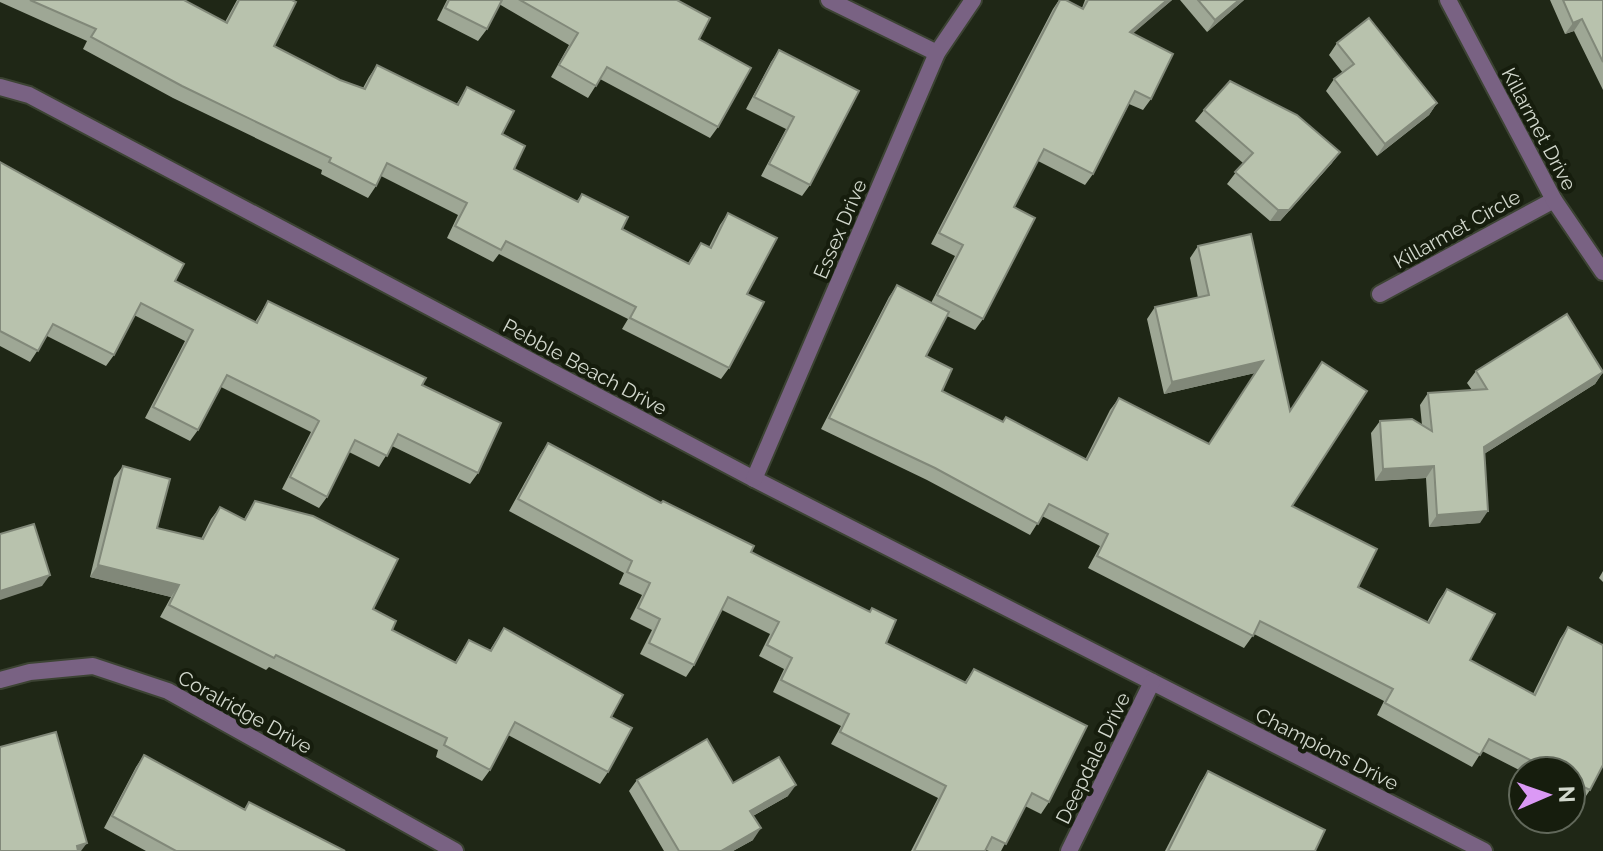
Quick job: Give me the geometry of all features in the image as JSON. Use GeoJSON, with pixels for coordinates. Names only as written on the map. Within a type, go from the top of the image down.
{"type":"FeatureCollection","features":[{"type":"Feature","properties":{"kind":"street"},"geometry":{"type":"LineString","coordinates":[[829,0],[937,53]]}},
{"type":"Feature","properties":{"kind":"street","name":"Essex Drive"},"geometry":{"type":"LineString","coordinates":[[754,479],[937,53],[973,0]]}},
{"type":"Feature","properties":{"kind":"street","name":"Killarmet Drive"},"geometry":{"type":"LineString","coordinates":[[1448,0],[1554,200],[1603,272]]}},
{"type":"Feature","properties":{"kind":"street","name":"Pebble Beach Drive"},"geometry":{"type":"LineString","coordinates":[[0,87],[29,95],[754,479],[1152,682]]}},
{"type":"Feature","properties":{"kind":"street","name":"Killarmet Circle"},"geometry":{"type":"LineString","coordinates":[[1380,294],[1554,200]]}},
{"type":"Feature","properties":{"kind":"street","name":"Coralridge Drive"},"geometry":{"type":"LineString","coordinates":[[0,680],[30,672],[93,666],[168,691],[455,851]]}},
{"type":"Feature","properties":{"kind":"street","name":"Deepdale Drive"},"geometry":{"type":"LineString","coordinates":[[1069,851],[1152,682]]}},
{"type":"Feature","properties":{"kind":"street","name":"Champions Drive"},"geometry":{"type":"LineString","coordinates":[[1152,682],[1484,851]]}},
{"type":"Feature","properties":{"kind":"building"},"geometry":{"type":"Polygon","coordinates":[[[30,0],[184,0],[227,23],[239,0],[292,0],[296,2],[274,46],[340,80],[365,89],[377,65],[458,105],[467,87],[514,111],[502,134],[525,146],[514,169],[578,202],[582,194],[628,217],[622,229],[689,264],[701,243],[711,248],[728,213],[777,238],[747,294],[764,302],[729,368],[630,318],[636,307],[506,241],[501,250],[455,226],[467,203],[387,163],[376,186],[329,162],[331,158],[182,86],[91,37],[96,29],[30,0]]]}},
{"type":"Feature","properties":{"kind":"building"},"geometry":{"type":"Polygon","coordinates":[[[449,0],[502,0],[487,29],[445,8],[449,0]]]}},
{"type":"Feature","properties":{"kind":"building"},"geometry":{"type":"Polygon","coordinates":[[[520,0],[677,0],[710,18],[699,39],[751,68],[718,127],[607,67],[596,86],[559,65],[578,33],[520,0]]]}},
{"type":"Feature","properties":{"kind":"building"},"geometry":{"type":"Polygon","coordinates":[[[1060,0],[1083,9],[1088,0],[1167,0],[1130,32],[1173,54],[1151,99],[1135,91],[1093,174],[1044,149],[1014,207],[1035,218],[983,319],[937,295],[963,245],[939,233],[1060,0]]]}},
{"type":"Feature","properties":{"kind":"building"},"geometry":{"type":"Polygon","coordinates":[[[1198,0],[1239,0],[1215,20],[1198,0]]]}},
{"type":"Feature","properties":{"kind":"building"},"geometry":{"type":"Polygon","coordinates":[[[1563,0],[1603,0],[1603,62],[1582,19],[1573,23],[1563,0]]]}},
{"type":"Feature","properties":{"kind":"building"},"geometry":{"type":"Polygon","coordinates":[[[1369,18],[1437,103],[1385,144],[1334,79],[1354,64],[1337,43],[1369,18]]]}},
{"type":"Feature","properties":{"kind":"building"},"geometry":{"type":"Polygon","coordinates":[[[779,50],[859,91],[810,185],[769,164],[794,117],[754,97],[779,50]]]}},
{"type":"Feature","properties":{"kind":"building"},"geometry":{"type":"Polygon","coordinates":[[[1230,81],[1297,115],[1340,152],[1289,210],[1278,210],[1235,172],[1253,153],[1204,110],[1230,81]]]}},
{"type":"Feature","properties":{"kind":"building"},"geometry":{"type":"Polygon","coordinates":[[[0,162],[184,264],[175,281],[257,323],[268,301],[426,378],[422,385],[501,423],[478,473],[398,434],[387,456],[355,440],[327,497],[290,477],[319,421],[314,418],[227,375],[198,430],[153,407],[193,330],[141,303],[114,355],[53,324],[38,351],[0,331],[0,162]]]}},
{"type":"Feature","properties":{"kind":"building"},"geometry":{"type":"Polygon","coordinates":[[[1251,234],[1290,411],[1322,362],[1367,391],[1292,506],[1377,549],[1358,587],[1429,623],[1447,589],[1495,614],[1470,660],[1535,695],[1568,627],[1603,645],[1603,765],[1590,790],[1587,789],[1587,755],[1520,755],[1489,739],[1480,755],[1385,703],[1393,689],[1260,621],[1253,636],[1097,556],[1108,534],[1049,504],[1038,524],[935,468],[829,418],[897,285],[949,312],[926,356],[952,369],[942,391],[1003,422],[1006,417],[1087,460],[1119,398],[1209,444],[1263,361],[1172,382],[1155,307],[1209,295],[1198,246],[1251,234]]]}},
{"type":"Feature","properties":{"kind":"building"},"geometry":{"type":"Polygon","coordinates":[[[1567,314],[1603,372],[1484,447],[1488,511],[1437,515],[1434,466],[1383,469],[1380,421],[1412,419],[1432,431],[1428,393],[1487,389],[1476,371],[1567,314]]]}},
{"type":"Feature","properties":{"kind":"building"},"geometry":{"type":"Polygon","coordinates":[[[548,443],[661,503],[663,501],[754,546],[751,552],[870,612],[872,608],[896,620],[886,643],[966,683],[974,669],[1087,726],[1049,802],[1032,793],[1006,844],[992,837],[985,851],[914,851],[946,786],[840,732],[849,714],[781,680],[792,658],[767,645],[779,622],[728,597],[694,665],[649,643],[660,619],[638,608],[650,583],[627,572],[632,561],[518,499],[548,443]]]}},
{"type":"Feature","properties":{"kind":"building"},"geometry":{"type":"Polygon","coordinates":[[[123,466],[170,479],[157,528],[203,539],[220,507],[245,520],[255,501],[313,516],[398,559],[373,609],[396,621],[392,630],[456,663],[469,640],[491,651],[504,628],[623,695],[611,717],[632,728],[608,772],[515,722],[490,770],[444,745],[447,738],[276,655],[274,658],[169,605],[179,585],[98,565],[123,466]]]}},
{"type":"Feature","properties":{"kind":"building"},"geometry":{"type":"Polygon","coordinates":[[[34,524],[50,575],[0,591],[0,534],[34,524]]]}},
{"type":"Feature","properties":{"kind":"building"},"geometry":{"type":"Polygon","coordinates":[[[56,732],[87,843],[77,846],[78,851],[0,851],[0,747],[56,732]]]}},
{"type":"Feature","properties":{"kind":"building"},"geometry":{"type":"Polygon","coordinates":[[[707,739],[733,783],[779,757],[796,785],[750,811],[761,828],[723,850],[726,851],[679,851],[637,780],[707,739]]]}},
{"type":"Feature","properties":{"kind":"building"},"geometry":{"type":"Polygon","coordinates":[[[144,755],[245,810],[249,802],[345,851],[176,851],[112,816],[144,755]]]}},
{"type":"Feature","properties":{"kind":"building"},"geometry":{"type":"Polygon","coordinates":[[[1208,771],[1325,830],[1315,851],[1168,851],[1208,771]]]}}]}
